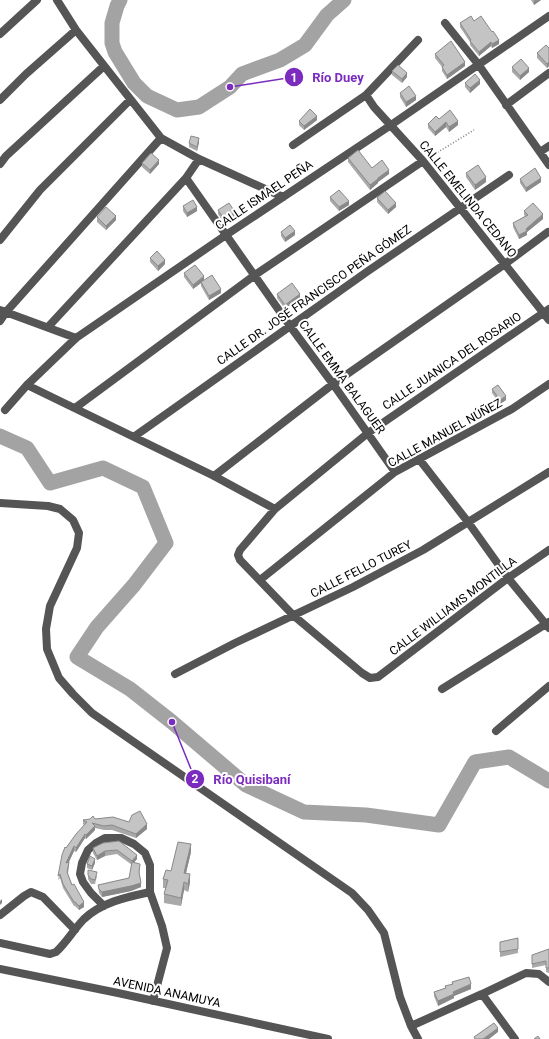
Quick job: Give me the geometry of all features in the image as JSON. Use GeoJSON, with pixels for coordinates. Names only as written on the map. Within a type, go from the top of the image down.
{"type":"FeatureCollection","features":[{"type":"Feature","properties":{"kind":"street"},"geometry":{"type":"LineString","coordinates":[[0,34],[37,0]]}},
{"type":"Feature","properties":{"kind":"street"},"geometry":{"type":"LineString","coordinates":[[58,0],[76,30],[130,100],[162,138],[199,159],[282,197]]}},
{"type":"Feature","properties":{"kind":"street","name":"CALLE ISMAEL PEÑA"},"geometry":{"type":"LineString","coordinates":[[5,410],[27,385],[76,338],[226,234],[391,125],[549,16]]}},
{"type":"Feature","properties":{"kind":"street"},"geometry":{"type":"LineString","coordinates":[[445,23],[478,64],[549,165]]}},
{"type":"Feature","properties":{"kind":"street"},"geometry":{"type":"LineString","coordinates":[[0,100],[26,74],[76,30]]}},
{"type":"Feature","properties":{"kind":"street"},"geometry":{"type":"LineString","coordinates":[[293,145],[366,95],[418,40]]}},
{"type":"Feature","properties":{"kind":"street"},"geometry":{"type":"LineString","coordinates":[[0,164],[3,153],[104,66]]}},
{"type":"Feature","properties":{"kind":"street"},"geometry":{"type":"LineString","coordinates":[[506,105],[549,73]]}},
{"type":"Feature","properties":{"kind":"street","name":"CALLE EMELINDA CEDANO"},"geometry":{"type":"LineString","coordinates":[[366,95],[374,107],[423,161],[505,264],[546,311],[549,320]]}},
{"type":"Feature","properties":{"kind":"street"},"geometry":{"type":"LineString","coordinates":[[0,240],[40,190],[130,100]]}},
{"type":"Feature","properties":{"kind":"street"},"geometry":{"type":"LineString","coordinates":[[0,321],[3,311],[162,138]]}},
{"type":"Feature","properties":{"kind":"street"},"geometry":{"type":"LineString","coordinates":[[540,152],[549,146]]}},
{"type":"Feature","properties":{"kind":"street"},"geometry":{"type":"LineString","coordinates":[[48,326],[186,178],[199,159]]}},
{"type":"Feature","properties":{"kind":"street"},"geometry":{"type":"LineString","coordinates":[[75,408],[256,275],[423,161]]}},
{"type":"Feature","properties":{"kind":"street","name":"CALLE DR. JOSÉ FRANCISCO PEÑA GÓMEZ"},"geometry":{"type":"LineString","coordinates":[[135,436],[368,271],[509,175]]}},
{"type":"Feature","properties":{"kind":"street","name":"CALLE EMMA BALAGUER"},"geometry":{"type":"LineString","coordinates":[[186,178],[256,275],[290,326],[396,472]]}},
{"type":"Feature","properties":{"kind":"street"},"geometry":{"type":"LineString","coordinates":[[214,476],[333,384],[505,264],[548,232]]}},
{"type":"Feature","properties":{"kind":"street"},"geometry":{"type":"LineString","coordinates":[[3,311],[48,326],[76,338]]}},
{"type":"Feature","properties":{"kind":"street","name":"CALLE JUANICA DEL ROSARIO"},"geometry":{"type":"LineString","coordinates":[[260,580],[240,560],[238,555],[240,550],[276,509],[368,433],[546,311]]}},
{"type":"Feature","properties":{"kind":"street","name":"CALLE MANUEL NÚÑEZ"},"geometry":{"type":"LineString","coordinates":[[260,580],[396,472],[512,409],[549,384]]}},
{"type":"Feature","properties":{"kind":"street"},"geometry":{"type":"LineString","coordinates":[[27,385],[135,436],[276,509]]}},
{"type":"Feature","properties":{"kind":"street"},"geometry":{"type":"LineString","coordinates":[[419,459],[468,522],[508,578],[548,625],[442,690]]}},
{"type":"Feature","properties":{"kind":"street","name":"CALLE FELLO TUREY"},"geometry":{"type":"LineString","coordinates":[[175,674],[353,587],[423,550],[549,472]]}},
{"type":"Feature","properties":{"kind":"street"},"geometry":{"type":"LineString","coordinates":[[0,503],[48,506],[60,509],[73,520],[79,533],[77,548],[50,606],[46,629],[47,649],[59,678],[92,712],[352,893],[368,910],[384,933],[400,997],[411,1026],[418,1039]]}},
{"type":"Feature","properties":{"kind":"street","name":"CALLE WILLIAMS MONTILLA"},"geometry":{"type":"LineString","coordinates":[[294,616],[362,673],[370,678],[378,677],[508,578],[549,550]]}},
{"type":"Feature","properties":{"kind":"street"},"geometry":{"type":"LineString","coordinates":[[260,580],[294,616]]}},
{"type":"Feature","properties":{"kind":"street"},"geometry":{"type":"LineString","coordinates":[[496,731],[549,686]]}},
{"type":"Feature","properties":{"kind":"street"},"geometry":{"type":"LineString","coordinates":[[104,906],[91,893],[83,882],[80,874],[82,863],[88,850],[105,838],[122,838],[134,844],[145,853],[150,865],[150,892],[162,926],[167,948],[153,1001]]}},
{"type":"Feature","properties":{"kind":"street"},"geometry":{"type":"LineString","coordinates":[[0,915],[31,892],[43,897],[75,930]]}},
{"type":"Feature","properties":{"kind":"street"},"geometry":{"type":"LineString","coordinates":[[0,943],[50,954],[56,952],[61,948],[85,918],[104,906],[124,898],[150,892]]}},
{"type":"Feature","properties":{"kind":"street","name":"AVENIDA ANAMUYA"},"geometry":{"type":"LineString","coordinates":[[0,969],[328,1039]]}},
{"type":"Feature","properties":{"kind":"street"},"geometry":{"type":"LineString","coordinates":[[411,1026],[526,973],[539,974],[549,982]]}},
{"type":"Feature","properties":{"kind":"street"},"geometry":{"type":"LineString","coordinates":[[482,994],[514,1039]]}},
{"type":"Feature","properties":{"kind":"path"},"geometry":{"type":"LineString","coordinates":[[423,161],[474,130]]}},
{"type":"Feature","properties":{"kind":"building"},"geometry":{"type":"Polygon","coordinates":[[[471,16],[474,21],[481,16],[499,40],[492,44],[491,42],[479,52],[470,41],[471,40],[460,23],[471,16]]]}},
{"type":"Feature","properties":{"kind":"building"},"geometry":{"type":"Polygon","coordinates":[[[451,41],[465,62],[447,75],[442,67],[444,65],[435,54],[451,41]]]}},
{"type":"Feature","properties":{"kind":"building"},"geometry":{"type":"Polygon","coordinates":[[[546,45],[549,48],[549,62],[547,64],[537,53],[546,45]]]}},
{"type":"Feature","properties":{"kind":"building"},"geometry":{"type":"Polygon","coordinates":[[[521,59],[529,68],[520,76],[512,67],[521,59]]]}},
{"type":"Feature","properties":{"kind":"building"},"geometry":{"type":"Polygon","coordinates":[[[398,65],[407,73],[402,79],[392,71],[398,65]]]}},
{"type":"Feature","properties":{"kind":"building"},"geometry":{"type":"Polygon","coordinates":[[[475,74],[480,80],[470,88],[465,83],[475,74]]]}},
{"type":"Feature","properties":{"kind":"building"},"geometry":{"type":"Polygon","coordinates":[[[409,86],[416,96],[406,102],[400,93],[409,86]]]}},
{"type":"Feature","properties":{"kind":"building"},"geometry":{"type":"Polygon","coordinates":[[[310,109],[317,116],[304,126],[299,121],[310,109]]]}},
{"type":"Feature","properties":{"kind":"building"},"geometry":{"type":"Polygon","coordinates":[[[450,110],[458,121],[449,127],[446,122],[435,132],[428,124],[436,116],[439,119],[450,110]]]}},
{"type":"Feature","properties":{"kind":"building"},"geometry":{"type":"Polygon","coordinates":[[[191,136],[199,138],[197,147],[189,143],[191,136]]]}},
{"type":"Feature","properties":{"kind":"building"},"geometry":{"type":"Polygon","coordinates":[[[358,150],[372,168],[382,160],[389,170],[370,185],[348,158],[358,150]]]}},
{"type":"Feature","properties":{"kind":"building"},"geometry":{"type":"Polygon","coordinates":[[[151,153],[159,160],[150,170],[142,163],[151,153]]]}},
{"type":"Feature","properties":{"kind":"building"},"geometry":{"type":"Polygon","coordinates":[[[478,165],[486,177],[475,185],[466,173],[478,165]]]}},
{"type":"Feature","properties":{"kind":"building"},"geometry":{"type":"Polygon","coordinates":[[[535,168],[541,178],[526,188],[520,179],[535,168]]]}},
{"type":"Feature","properties":{"kind":"building"},"geometry":{"type":"Polygon","coordinates":[[[339,190],[349,201],[339,207],[330,197],[339,190]]]}},
{"type":"Feature","properties":{"kind":"building"},"geometry":{"type":"Polygon","coordinates":[[[385,191],[396,203],[388,210],[377,198],[385,191]]]}},
{"type":"Feature","properties":{"kind":"building"},"geometry":{"type":"Polygon","coordinates":[[[193,200],[197,207],[187,213],[183,206],[193,200]]]}},
{"type":"Feature","properties":{"kind":"building"},"geometry":{"type":"Polygon","coordinates":[[[229,203],[235,212],[224,219],[218,210],[229,203]]]}},
{"type":"Feature","properties":{"kind":"building"},"geometry":{"type":"Polygon","coordinates":[[[533,203],[543,214],[526,229],[527,231],[519,235],[513,223],[528,215],[524,211],[533,203]]]}},
{"type":"Feature","properties":{"kind":"building"},"geometry":{"type":"Polygon","coordinates":[[[106,207],[116,216],[106,226],[97,217],[106,207]]]}},
{"type":"Feature","properties":{"kind":"building"},"geometry":{"type":"Polygon","coordinates":[[[290,225],[295,231],[285,238],[281,232],[290,225]]]}},
{"type":"Feature","properties":{"kind":"building"},"geometry":{"type":"Polygon","coordinates":[[[157,251],[165,260],[158,266],[150,258],[157,251]]]}},
{"type":"Feature","properties":{"kind":"building"},"geometry":{"type":"Polygon","coordinates":[[[195,265],[204,276],[193,285],[184,273],[195,265]]]}},
{"type":"Feature","properties":{"kind":"building"},"geometry":{"type":"Polygon","coordinates":[[[212,275],[221,289],[209,296],[201,282],[212,275]]]}},
{"type":"Feature","properties":{"kind":"building"},"geometry":{"type":"Polygon","coordinates":[[[292,283],[300,294],[285,305],[277,294],[292,283]]]}},
{"type":"Feature","properties":{"kind":"building"},"geometry":{"type":"Polygon","coordinates":[[[498,385],[506,396],[500,400],[492,389],[498,385]]]}},
{"type":"Feature","properties":{"kind":"building"},"geometry":{"type":"Polygon","coordinates":[[[140,811],[147,824],[136,834],[112,825],[104,826],[92,823],[95,826],[86,835],[85,834],[76,848],[74,846],[66,863],[69,862],[67,872],[72,885],[74,884],[84,902],[79,906],[74,902],[63,884],[60,874],[58,876],[65,847],[66,848],[87,822],[83,820],[90,819],[93,816],[95,819],[113,817],[129,822],[132,815],[140,811]]]}},
{"type":"Feature","properties":{"kind":"building"},"geometry":{"type":"Polygon","coordinates":[[[119,841],[137,855],[132,861],[117,850],[105,851],[97,856],[93,848],[103,843],[119,841]]]}},
{"type":"Feature","properties":{"kind":"building"},"geometry":{"type":"Polygon","coordinates":[[[178,842],[191,844],[184,873],[190,874],[188,884],[184,882],[181,898],[164,894],[168,880],[163,879],[166,870],[171,871],[178,842]]]}},
{"type":"Feature","properties":{"kind":"building"},"geometry":{"type":"Polygon","coordinates":[[[90,856],[95,859],[92,866],[87,864],[90,856]]]}},
{"type":"Feature","properties":{"kind":"building"},"geometry":{"type":"Polygon","coordinates":[[[132,862],[140,864],[139,872],[141,883],[102,892],[99,889],[98,885],[129,878],[132,862]]]}},
{"type":"Feature","properties":{"kind":"building"},"geometry":{"type":"Polygon","coordinates":[[[88,870],[97,872],[95,880],[91,879],[88,875],[88,870]]]}},
{"type":"Feature","properties":{"kind":"building"},"geometry":{"type":"Polygon","coordinates":[[[518,938],[518,949],[500,952],[500,942],[518,938]]]}},
{"type":"Feature","properties":{"kind":"building"},"geometry":{"type":"Polygon","coordinates":[[[549,949],[549,968],[546,968],[546,961],[532,964],[532,955],[549,949]]]}},
{"type":"Feature","properties":{"kind":"building"},"geometry":{"type":"Polygon","coordinates":[[[469,977],[471,984],[438,1001],[434,992],[446,988],[445,986],[453,984],[452,982],[469,977]]]}},
{"type":"Feature","properties":{"kind":"building"},"geometry":{"type":"Polygon","coordinates":[[[494,1023],[498,1028],[483,1039],[475,1039],[474,1037],[494,1023]]]}},
{"type":"Feature","properties":{"kind":"waterway"},"geometry":{"type":"LineString","coordinates":[[120,0],[112,23],[112,43],[115,52],[134,83],[147,96],[177,110],[199,107],[230,87],[242,74],[280,60],[305,45],[327,15],[344,0]]}},
{"type":"Feature","properties":{"kind":"waterway"},"geometry":{"type":"LineString","coordinates":[[0,436],[27,448],[50,483],[103,468],[143,487],[166,543],[134,585],[97,627],[77,657],[130,689],[172,722],[246,785],[304,812],[366,815],[439,825],[475,762],[509,757],[549,781]]}},
{"type":"Feature","properties":{"kind":"place","name":"Río Duey"},"geometry":{"type":"Point","coordinates":[230,87]}},
{"type":"Feature","properties":{"kind":"place","name":"Río Quisibaní"},"geometry":{"type":"Point","coordinates":[172,722]}}]}
